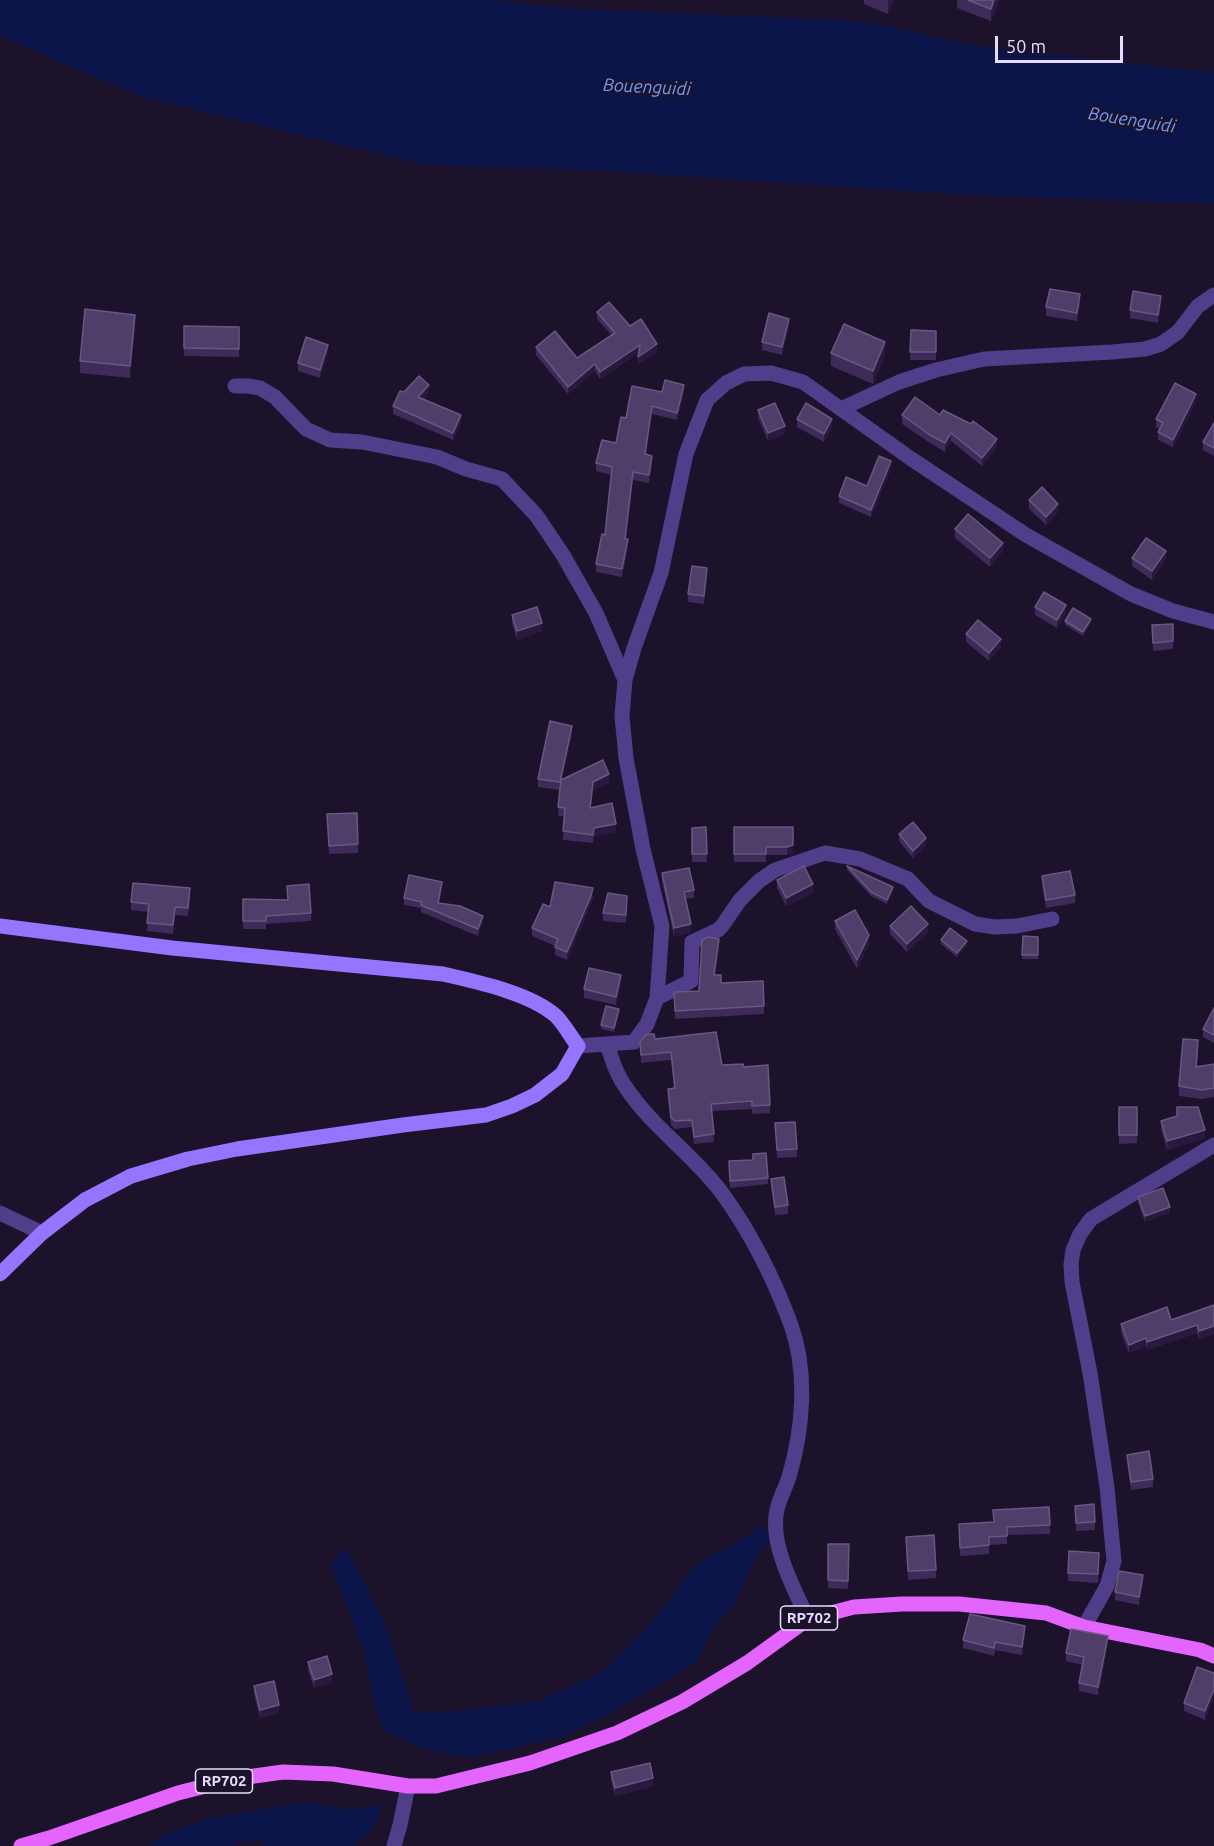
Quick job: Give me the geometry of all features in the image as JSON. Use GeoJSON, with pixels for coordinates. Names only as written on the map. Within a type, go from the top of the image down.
{"type":"FeatureCollection","features":[{"type":"Feature","properties":{"kind":"main road"},"geometry":{"type":"LineString","coordinates":[[0,926],[172,948],[443,974],[484,984],[529,1000],[556,1016],[579,1046],[562,1074],[535,1095],[486,1115],[237,1149],[188,1159],[131,1176],[84,1200],[42,1233],[0,1274]]}},
{"type":"Feature","properties":{"kind":"main road","name":"RP702"},"geometry":{"type":"LineString","coordinates":[[21,1846],[178,1793],[233,1779],[283,1772],[333,1774],[408,1786],[436,1786],[530,1763],[617,1733],[682,1702],[747,1663],[808,1618],[854,1607],[958,1604],[1046,1613],[1084,1627],[1200,1650],[1214,1656]]}},
{"type":"Feature","properties":{"kind":"street"},"geometry":{"type":"LineString","coordinates":[[841,410],[899,382],[936,370],[984,359],[1112,352],[1161,345],[1178,332],[1198,306],[1214,295]]}},
{"type":"Feature","properties":{"kind":"street"},"geometry":{"type":"LineString","coordinates":[[579,1046],[634,1042],[647,1024],[657,999],[662,926],[643,849],[626,758],[621,716],[625,680],[661,573],[686,454],[707,400],[726,383],[744,374],[771,372],[803,382],[1026,535],[1131,594],[1173,611],[1214,622]]}},
{"type":"Feature","properties":{"kind":"street"},"geometry":{"type":"LineString","coordinates":[[235,386],[261,388],[275,397],[306,429],[330,440],[362,442],[428,454],[502,479],[536,515],[563,555],[597,614],[625,680]]}},
{"type":"Feature","properties":{"kind":"street"},"geometry":{"type":"LineString","coordinates":[[657,999],[691,981],[692,942],[718,930],[740,900],[759,881],[788,864],[825,853],[861,858],[908,879],[929,901],[975,924],[995,927],[1017,926],[1052,919]]}},
{"type":"Feature","properties":{"kind":"street"},"geometry":{"type":"LineString","coordinates":[[607,1044],[614,1066],[627,1089],[721,1192],[745,1228],[757,1247],[791,1327],[800,1362],[801,1411],[789,1477],[779,1500],[776,1532],[793,1587],[808,1618]]}},
{"type":"Feature","properties":{"kind":"street"},"geometry":{"type":"LineString","coordinates":[[1084,1627],[1107,1586],[1114,1561],[1107,1487],[1090,1373],[1072,1282],[1073,1250],[1080,1234],[1091,1219],[1214,1145]]}},
{"type":"Feature","properties":{"kind":"street"},"geometry":{"type":"LineString","coordinates":[[0,1213],[42,1233]]}},
{"type":"Feature","properties":{"kind":"street"},"geometry":{"type":"LineString","coordinates":[[394,1846],[408,1786]]}},
{"type":"Feature","properties":{"kind":"water","name":"Bouenguidi"},"geometry":{"type":"Polygon","coordinates":[[[0,0],[492,0],[576,9],[863,21],[977,46],[1214,71],[1214,204],[955,194],[589,170],[425,165],[142,97],[0,36],[0,0]]]}},
{"type":"Feature","properties":{"kind":"water"},"geometry":{"type":"Polygon","coordinates":[[[763,1526],[772,1538],[757,1555],[735,1603],[713,1628],[697,1662],[623,1706],[563,1737],[467,1758],[421,1748],[383,1730],[374,1704],[364,1652],[331,1565],[346,1547],[386,1627],[414,1712],[457,1711],[539,1701],[602,1672],[648,1627],[695,1566],[763,1526]]]}},
{"type":"Feature","properties":{"kind":"water"},"geometry":{"type":"Polygon","coordinates":[[[305,1802],[350,1810],[375,1805],[382,1811],[371,1831],[355,1846],[263,1846],[261,1840],[237,1843],[233,1846],[149,1846],[162,1836],[207,1819],[305,1802]]]}},
{"type":"Feature","properties":{"kind":"building"},"geometry":{"type":"Polygon","coordinates":[[[968,0],[994,0],[991,9],[968,0]]]}},
{"type":"Feature","properties":{"kind":"building"},"geometry":{"type":"Polygon","coordinates":[[[1050,289],[1080,294],[1077,313],[1046,307],[1050,289]]]}},
{"type":"Feature","properties":{"kind":"building"},"geometry":{"type":"Polygon","coordinates":[[[1133,291],[1161,296],[1158,315],[1130,310],[1133,291]]]}},
{"type":"Feature","properties":{"kind":"building"},"geometry":{"type":"Polygon","coordinates":[[[609,302],[630,326],[641,319],[657,344],[638,357],[640,345],[600,372],[595,364],[568,387],[536,347],[555,331],[577,358],[615,333],[597,312],[609,302]]]}},
{"type":"Feature","properties":{"kind":"building"},"geometry":{"type":"Polygon","coordinates":[[[85,309],[135,315],[130,366],[80,361],[85,309]]]}},
{"type":"Feature","properties":{"kind":"building"},"geometry":{"type":"Polygon","coordinates":[[[769,313],[789,319],[782,347],[762,342],[769,313]]]}},
{"type":"Feature","properties":{"kind":"building"},"geometry":{"type":"Polygon","coordinates":[[[844,324],[885,342],[873,371],[831,353],[844,324]]]}},
{"type":"Feature","properties":{"kind":"building"},"geometry":{"type":"Polygon","coordinates":[[[184,326],[239,327],[239,349],[184,348],[184,326]]]}},
{"type":"Feature","properties":{"kind":"building"},"geometry":{"type":"Polygon","coordinates":[[[911,330],[936,331],[936,352],[910,352],[911,330]]]}},
{"type":"Feature","properties":{"kind":"building"},"geometry":{"type":"Polygon","coordinates":[[[306,337],[328,345],[320,370],[298,363],[306,337]]]}},
{"type":"Feature","properties":{"kind":"building"},"geometry":{"type":"Polygon","coordinates":[[[419,376],[429,385],[418,397],[461,415],[453,433],[393,406],[400,391],[404,392],[419,376]]]}},
{"type":"Feature","properties":{"kind":"building"},"geometry":{"type":"Polygon","coordinates":[[[665,380],[684,385],[677,413],[652,406],[645,454],[652,456],[649,475],[633,472],[625,539],[628,539],[622,569],[596,564],[602,534],[605,535],[612,467],[596,463],[602,440],[616,443],[621,417],[626,418],[632,386],[662,392],[665,380]]]}},
{"type":"Feature","properties":{"kind":"building"},"geometry":{"type":"Polygon","coordinates":[[[1175,383],[1196,394],[1173,440],[1158,432],[1163,423],[1156,419],[1175,383]]]}},
{"type":"Feature","properties":{"kind":"building"},"geometry":{"type":"Polygon","coordinates":[[[915,397],[940,415],[943,410],[971,424],[973,421],[997,439],[982,458],[951,433],[945,443],[902,415],[915,397]]]}},
{"type":"Feature","properties":{"kind":"building"},"geometry":{"type":"Polygon","coordinates":[[[775,403],[785,426],[768,433],[758,410],[775,403]]]}},
{"type":"Feature","properties":{"kind":"building"},"geometry":{"type":"Polygon","coordinates":[[[806,403],[832,419],[824,434],[797,419],[806,403]]]}},
{"type":"Feature","properties":{"kind":"building"},"geometry":{"type":"Polygon","coordinates":[[[1214,423],[1214,448],[1203,442],[1214,423]]]}},
{"type":"Feature","properties":{"kind":"building"},"geometry":{"type":"Polygon","coordinates":[[[879,456],[891,461],[871,510],[839,496],[846,477],[867,486],[879,456]]]}},
{"type":"Feature","properties":{"kind":"building"},"geometry":{"type":"Polygon","coordinates":[[[1042,487],[1058,504],[1046,517],[1029,500],[1042,487]]]}},
{"type":"Feature","properties":{"kind":"building"},"geometry":{"type":"Polygon","coordinates":[[[968,514],[1003,543],[990,558],[955,529],[968,514]]]}},
{"type":"Feature","properties":{"kind":"building"},"geometry":{"type":"Polygon","coordinates":[[[1146,538],[1166,551],[1152,571],[1132,558],[1146,538]]]}},
{"type":"Feature","properties":{"kind":"building"},"geometry":{"type":"Polygon","coordinates":[[[692,566],[707,568],[704,596],[688,594],[692,566]]]}},
{"type":"Feature","properties":{"kind":"building"},"geometry":{"type":"Polygon","coordinates":[[[1044,592],[1066,605],[1057,620],[1035,607],[1044,592]]]}},
{"type":"Feature","properties":{"kind":"building"},"geometry":{"type":"Polygon","coordinates":[[[537,607],[542,623],[517,631],[512,615],[537,607]]]}},
{"type":"Feature","properties":{"kind":"building"},"geometry":{"type":"Polygon","coordinates":[[[1073,608],[1091,619],[1083,632],[1065,621],[1073,608]]]}},
{"type":"Feature","properties":{"kind":"building"},"geometry":{"type":"Polygon","coordinates":[[[978,620],[1001,639],[989,653],[966,634],[978,620]]]}},
{"type":"Feature","properties":{"kind":"building"},"geometry":{"type":"Polygon","coordinates":[[[1173,624],[1173,641],[1153,643],[1152,625],[1173,624]]]}},
{"type":"Feature","properties":{"kind":"building"},"geometry":{"type":"Polygon","coordinates":[[[550,721],[572,726],[560,782],[538,779],[550,721]]]}},
{"type":"Feature","properties":{"kind":"building"},"geometry":{"type":"Polygon","coordinates":[[[603,760],[609,774],[593,782],[590,808],[612,803],[616,824],[594,828],[593,835],[563,831],[565,808],[558,807],[561,780],[603,760]]]}},
{"type":"Feature","properties":{"kind":"building"},"geometry":{"type":"Polygon","coordinates":[[[357,813],[358,844],[329,846],[327,814],[357,813]]]}},
{"type":"Feature","properties":{"kind":"building"},"geometry":{"type":"Polygon","coordinates":[[[913,822],[926,838],[913,851],[899,834],[913,822]]]}},
{"type":"Feature","properties":{"kind":"building"},"geometry":{"type":"Polygon","coordinates":[[[706,827],[707,854],[692,854],[692,828],[706,827]]]}},
{"type":"Feature","properties":{"kind":"building"},"geometry":{"type":"Polygon","coordinates":[[[734,827],[793,827],[793,845],[766,847],[766,854],[734,854],[734,827]]]}},
{"type":"Feature","properties":{"kind":"building"},"geometry":{"type":"Polygon","coordinates":[[[804,866],[813,884],[786,898],[777,880],[804,866]]]}},
{"type":"Feature","properties":{"kind":"building"},"geometry":{"type":"Polygon","coordinates":[[[847,866],[893,887],[887,900],[871,892],[847,866]]]}},
{"type":"Feature","properties":{"kind":"building"},"geometry":{"type":"Polygon","coordinates":[[[689,868],[694,890],[684,892],[691,924],[674,928],[662,873],[689,868]]]}},
{"type":"Feature","properties":{"kind":"building"},"geometry":{"type":"Polygon","coordinates":[[[1070,871],[1075,895],[1046,900],[1042,876],[1070,871]]]}},
{"type":"Feature","properties":{"kind":"building"},"geometry":{"type":"Polygon","coordinates":[[[409,875],[442,882],[438,903],[460,906],[483,916],[478,929],[421,905],[422,902],[404,898],[409,875]]]}},
{"type":"Feature","properties":{"kind":"building"},"geometry":{"type":"Polygon","coordinates":[[[555,882],[593,888],[567,952],[555,947],[558,939],[532,928],[543,904],[550,907],[555,882]]]}},
{"type":"Feature","properties":{"kind":"building"},"geometry":{"type":"Polygon","coordinates":[[[133,883],[190,888],[188,908],[175,907],[173,925],[147,923],[149,904],[131,902],[133,883]]]}},
{"type":"Feature","properties":{"kind":"building"},"geometry":{"type":"Polygon","coordinates":[[[309,884],[311,913],[266,916],[266,921],[243,921],[243,899],[288,900],[287,886],[309,884]]]}},
{"type":"Feature","properties":{"kind":"building"},"geometry":{"type":"Polygon","coordinates":[[[608,893],[627,896],[626,915],[603,913],[608,893]]]}},
{"type":"Feature","properties":{"kind":"building"},"geometry":{"type":"Polygon","coordinates":[[[911,906],[928,924],[907,944],[890,926],[911,906]]]}},
{"type":"Feature","properties":{"kind":"building"},"geometry":{"type":"Polygon","coordinates":[[[855,910],[869,935],[857,960],[835,921],[855,910]]]}},
{"type":"Feature","properties":{"kind":"building"},"geometry":{"type":"Polygon","coordinates":[[[950,928],[967,941],[957,953],[941,940],[950,928]]]}},
{"type":"Feature","properties":{"kind":"building"},"geometry":{"type":"Polygon","coordinates":[[[1023,936],[1038,937],[1038,955],[1022,955],[1023,936]]]}},
{"type":"Feature","properties":{"kind":"building"},"geometry":{"type":"Polygon","coordinates":[[[708,937],[719,939],[714,975],[721,975],[721,983],[763,981],[764,1006],[675,1011],[674,992],[699,991],[702,940],[708,937]]]}},
{"type":"Feature","properties":{"kind":"building"},"geometry":{"type":"Polygon","coordinates":[[[589,968],[621,975],[616,997],[584,989],[589,968]]]}},
{"type":"Feature","properties":{"kind":"building"},"geometry":{"type":"Polygon","coordinates":[[[606,1006],[619,1009],[614,1028],[601,1025],[606,1006]]]}},
{"type":"Feature","properties":{"kind":"building"},"geometry":{"type":"Polygon","coordinates":[[[1214,1008],[1214,1035],[1203,1029],[1214,1008]]]}},
{"type":"Feature","properties":{"kind":"building"},"geometry":{"type":"Polygon","coordinates":[[[716,1032],[722,1065],[743,1064],[744,1067],[768,1065],[770,1105],[752,1106],[752,1101],[711,1104],[714,1134],[694,1137],[692,1120],[675,1121],[671,1118],[668,1089],[675,1088],[671,1052],[641,1055],[640,1042],[646,1034],[654,1034],[655,1039],[716,1032]]]}},
{"type":"Feature","properties":{"kind":"building"},"geometry":{"type":"Polygon","coordinates":[[[1183,1039],[1198,1040],[1196,1067],[1214,1064],[1214,1088],[1202,1090],[1179,1086],[1183,1039]]]}},
{"type":"Feature","properties":{"kind":"building"},"geometry":{"type":"Polygon","coordinates":[[[1119,1107],[1137,1107],[1137,1135],[1119,1135],[1119,1107]]]}},
{"type":"Feature","properties":{"kind":"building"},"geometry":{"type":"Polygon","coordinates":[[[1177,1107],[1198,1107],[1205,1130],[1167,1141],[1161,1121],[1177,1116],[1177,1107]]]}},
{"type":"Feature","properties":{"kind":"building"},"geometry":{"type":"Polygon","coordinates":[[[795,1122],[797,1149],[777,1150],[775,1123],[795,1122]]]}},
{"type":"Feature","properties":{"kind":"building"},"geometry":{"type":"Polygon","coordinates":[[[766,1153],[768,1178],[730,1181],[729,1161],[753,1160],[753,1154],[766,1153]]]}},
{"type":"Feature","properties":{"kind":"building"},"geometry":{"type":"Polygon","coordinates":[[[784,1177],[788,1205],[775,1207],[771,1179],[784,1177]]]}},
{"type":"Feature","properties":{"kind":"building"},"geometry":{"type":"Polygon","coordinates":[[[1163,1188],[1170,1207],[1145,1216],[1138,1197],[1163,1188]]]}},
{"type":"Feature","properties":{"kind":"building"},"geometry":{"type":"Polygon","coordinates":[[[1214,1305],[1214,1326],[1199,1331],[1197,1325],[1147,1342],[1146,1338],[1129,1345],[1121,1324],[1167,1307],[1171,1320],[1214,1305]]]}},
{"type":"Feature","properties":{"kind":"building"},"geometry":{"type":"Polygon","coordinates":[[[1149,1451],[1153,1479],[1131,1482],[1127,1455],[1149,1451]]]}},
{"type":"Feature","properties":{"kind":"building"},"geometry":{"type":"Polygon","coordinates":[[[1094,1504],[1095,1522],[1076,1523],[1075,1506],[1094,1504]]]}},
{"type":"Feature","properties":{"kind":"building"},"geometry":{"type":"Polygon","coordinates":[[[1049,1507],[1050,1525],[1007,1527],[1007,1536],[989,1537],[989,1545],[960,1548],[959,1524],[994,1522],[993,1510],[1049,1507]]]}},
{"type":"Feature","properties":{"kind":"building"},"geometry":{"type":"Polygon","coordinates":[[[934,1535],[936,1570],[908,1571],[906,1537],[934,1535]]]}},
{"type":"Feature","properties":{"kind":"building"},"geometry":{"type":"Polygon","coordinates":[[[828,1544],[849,1544],[848,1581],[828,1580],[828,1544]]]}},
{"type":"Feature","properties":{"kind":"building"},"geometry":{"type":"Polygon","coordinates":[[[1069,1551],[1099,1553],[1098,1574],[1068,1573],[1069,1551]]]}},
{"type":"Feature","properties":{"kind":"building"},"geometry":{"type":"Polygon","coordinates":[[[1119,1571],[1143,1575],[1139,1597],[1115,1592],[1119,1571]]]}},
{"type":"Feature","properties":{"kind":"building"},"geometry":{"type":"Polygon","coordinates":[[[970,1614],[1025,1626],[1022,1647],[995,1642],[994,1648],[963,1640],[970,1614]]]}},
{"type":"Feature","properties":{"kind":"building"},"geometry":{"type":"Polygon","coordinates":[[[1071,1629],[1108,1636],[1098,1687],[1079,1683],[1084,1657],[1066,1653],[1071,1629]]]}},
{"type":"Feature","properties":{"kind":"building"},"geometry":{"type":"Polygon","coordinates":[[[327,1656],[332,1674],[314,1680],[308,1662],[327,1656]]]}},
{"type":"Feature","properties":{"kind":"building"},"geometry":{"type":"Polygon","coordinates":[[[1197,1667],[1214,1673],[1214,1689],[1205,1711],[1184,1703],[1197,1667]]]}},
{"type":"Feature","properties":{"kind":"building"},"geometry":{"type":"Polygon","coordinates":[[[274,1681],[279,1705],[260,1710],[254,1686],[274,1681]]]}},
{"type":"Feature","properties":{"kind":"building"},"geometry":{"type":"Polygon","coordinates":[[[650,1763],[653,1778],[615,1788],[611,1772],[650,1763]]]}}]}
